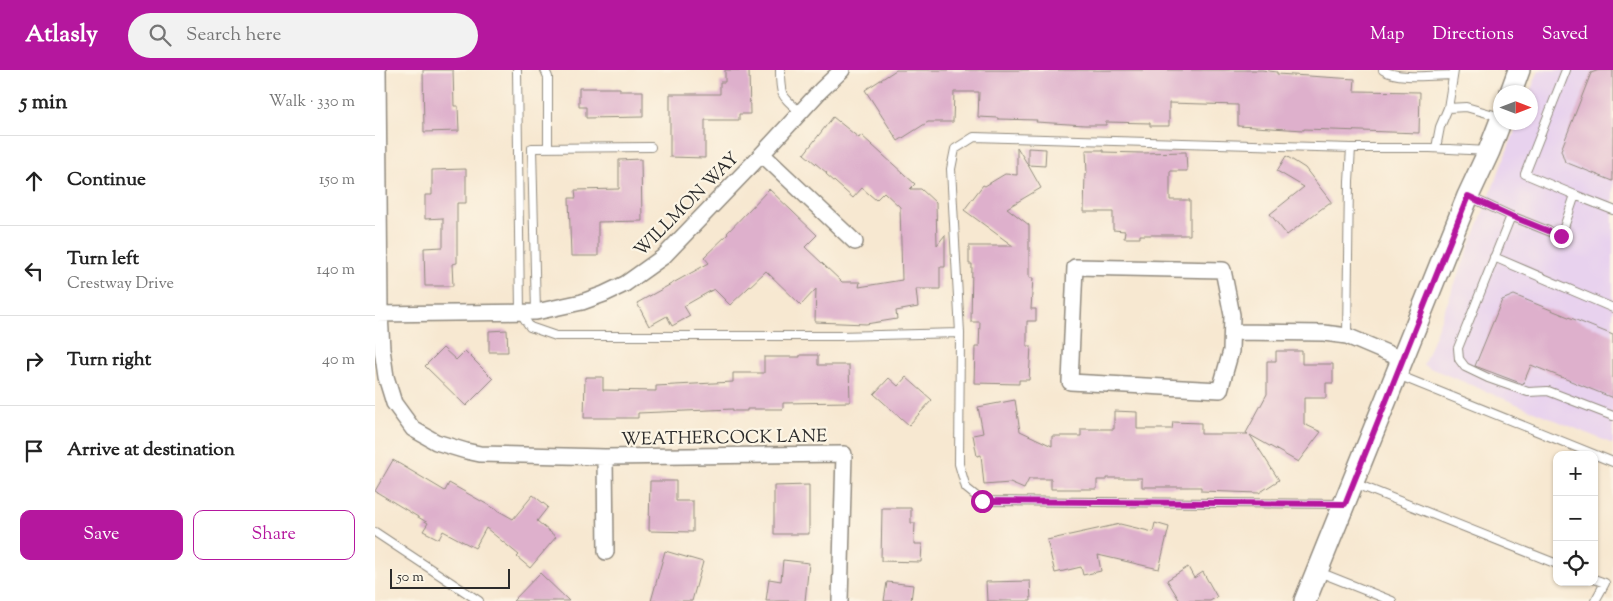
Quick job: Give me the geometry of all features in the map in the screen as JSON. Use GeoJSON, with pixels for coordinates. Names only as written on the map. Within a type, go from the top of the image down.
{"type":"FeatureCollection","features":[{"type":"Feature","properties":{"kind":"main road"},"geometry":{"type":"LineString","coordinates":[[1514,85],[1519,70]]}},
{"type":"Feature","properties":{"kind":"main road"},"geometry":{"type":"LineString","coordinates":[[1305,601],[1468,196],[1497,130]]}},
{"type":"Feature","properties":{"kind":"street","name":"WEATHERCOCK LANE"},"geometry":{"type":"LineString","coordinates":[[378,70],[377,314],[386,377],[394,403],[413,429],[436,442],[480,454],[605,457],[843,454],[840,601]]}},
{"type":"Feature","properties":{"kind":"street","name":"WILLMON WAY"},"geometry":{"type":"LineString","coordinates":[[377,314],[536,312],[582,302],[604,294],[645,271],[663,257],[762,154],[835,73]]}},
{"type":"Feature","properties":{"kind":"street"},"geometry":{"type":"LineString","coordinates":[[762,154],[855,242]]}},
{"type":"Feature","properties":{"kind":"street"},"geometry":{"type":"LineString","coordinates":[[1075,267],[1223,270],[1232,315],[1232,332],[1231,351],[1220,390],[1070,382],[1075,267]]}},
{"type":"Feature","properties":{"kind":"street"},"geometry":{"type":"LineString","coordinates":[[1232,332],[1324,333],[1347,336],[1399,367]]}},
{"type":"Feature","properties":{"kind":"street","name":"WEATHERCOCK LANE"},"geometry":{"type":"LineString","coordinates":[[605,457],[606,552]]}},
{"type":"Feature","properties":{"kind":"lane"},"geometry":{"type":"LineString","coordinates":[[517,70],[520,312],[530,327],[556,336],[838,336],[960,333]]}},
{"type":"Feature","properties":{"kind":"lane"},"geometry":{"type":"LineString","coordinates":[[545,70],[548,77],[548,148]]}},
{"type":"Feature","properties":{"kind":"lane"},"geometry":{"type":"LineString","coordinates":[[780,70],[780,90],[784,98],[800,112]]}},
{"type":"Feature","properties":{"kind":"lane"},"geometry":{"type":"LineString","coordinates":[[1383,70],[1388,74],[1415,76],[1454,72],[1448,108],[1440,127],[1436,148]]}},
{"type":"Feature","properties":{"kind":"lane"},"geometry":{"type":"LineString","coordinates":[[1566,70],[1525,174],[1613,210]]}},
{"type":"Feature","properties":{"kind":"lane"},"geometry":{"type":"LineString","coordinates":[[1448,108],[1466,107],[1493,116]]}},
{"type":"Feature","properties":{"kind":"lane"},"geometry":{"type":"LineString","coordinates":[[1345,504],[982,501],[966,488],[959,464],[960,333],[951,169],[955,149],[974,138],[1351,148],[1436,148],[1489,151]]}},
{"type":"Feature","properties":{"kind":"lane"},"geometry":{"type":"LineString","coordinates":[[536,312],[532,148],[651,148]]}},
{"type":"Feature","properties":{"kind":"lane"},"geometry":{"type":"LineString","coordinates":[[1347,336],[1351,148]]}},
{"type":"Feature","properties":{"kind":"lane"},"geometry":{"type":"LineString","coordinates":[[1468,196],[1561,236],[1575,195]]}},
{"type":"Feature","properties":{"kind":"lane"},"geometry":{"type":"LineString","coordinates":[[1511,216],[1457,348],[1459,359],[1465,367],[1489,378],[1528,392],[1548,391],[1613,416]]}},
{"type":"Feature","properties":{"kind":"lane"},"geometry":{"type":"LineString","coordinates":[[1494,257],[1613,308]]}},
{"type":"Feature","properties":{"kind":"lane"},"geometry":{"type":"LineString","coordinates":[[1399,367],[1613,462]]}},
{"type":"Feature","properties":{"kind":"lane"},"geometry":{"type":"LineString","coordinates":[[1353,483],[1553,562]]}},
{"type":"Feature","properties":{"kind":"lane"},"geometry":{"type":"LineString","coordinates":[[375,532],[479,601]]}},
{"type":"Feature","properties":{"kind":"lane"},"geometry":{"type":"LineString","coordinates":[[1317,571],[1392,601]]}},
{"type":"Feature","properties":{"kind":"lane"},"geometry":{"type":"LineString","coordinates":[[1595,601],[1605,583],[1598,580]]}},
{"type":"Feature","properties":{"kind":"shaded area"},"geometry":{"type":"Polygon","coordinates":[[[1539,70],[1613,70],[1613,444],[1423,365],[1515,130],[1538,130],[1538,85],[1533,85],[1539,70]]]}},
{"type":"Feature","properties":{"kind":"building"},"geometry":{"type":"Polygon","coordinates":[[[423,70],[453,70],[454,106],[458,106],[459,131],[424,132],[423,70]]]}},
{"type":"Feature","properties":{"kind":"building"},"geometry":{"type":"Polygon","coordinates":[[[725,70],[749,70],[750,114],[739,114],[739,120],[705,120],[705,158],[670,157],[670,94],[720,94],[720,82],[725,82],[725,70]]]}},
{"type":"Feature","properties":{"kind":"building"},"geometry":{"type":"Polygon","coordinates":[[[896,70],[1262,70],[1277,72],[1277,74],[1355,79],[1354,91],[1420,92],[1419,133],[1238,126],[1238,105],[1169,103],[1169,126],[1150,126],[1150,123],[1106,122],[1106,125],[1085,125],[1036,122],[1037,120],[998,119],[978,117],[979,92],[954,92],[953,122],[928,122],[898,141],[865,90],[896,70]]]}},
{"type":"Feature","properties":{"kind":"building"},"geometry":{"type":"Polygon","coordinates":[[[1599,70],[1613,70],[1613,181],[1565,162],[1561,150],[1591,73],[1599,70]]]}},
{"type":"Feature","properties":{"kind":"building"},"geometry":{"type":"Polygon","coordinates":[[[579,88],[620,88],[620,91],[643,91],[643,117],[586,118],[586,107],[579,107],[579,88]]]}},
{"type":"Feature","properties":{"kind":"building"},"geometry":{"type":"Polygon","coordinates":[[[833,117],[859,138],[861,135],[915,184],[910,189],[921,189],[936,203],[937,245],[945,235],[945,267],[940,267],[940,289],[916,289],[918,307],[896,311],[897,319],[866,324],[815,322],[816,289],[801,305],[766,271],[730,305],[714,289],[684,306],[690,316],[672,326],[667,316],[649,326],[637,303],[709,263],[704,257],[769,189],[817,235],[805,247],[842,282],[860,282],[859,287],[902,280],[900,207],[884,192],[876,200],[862,188],[853,198],[804,154],[833,117]]]}},
{"type":"Feature","properties":{"kind":"building"},"geometry":{"type":"Polygon","coordinates":[[[1017,147],[1041,188],[1007,208],[1029,225],[1029,278],[1033,278],[1031,309],[1036,309],[1036,321],[1027,321],[1027,346],[1031,346],[1029,380],[1019,380],[1019,384],[974,383],[975,347],[979,347],[980,322],[971,322],[972,264],[969,264],[969,246],[1013,246],[964,210],[983,185],[985,186],[1005,174],[1017,175],[1017,147]]]}},
{"type":"Feature","properties":{"kind":"building"},"geometry":{"type":"Polygon","coordinates":[[[1028,148],[1046,149],[1045,166],[1028,165],[1028,148]]]}},
{"type":"Feature","properties":{"kind":"building"},"geometry":{"type":"Polygon","coordinates":[[[1086,150],[1142,153],[1186,152],[1187,171],[1170,171],[1170,200],[1190,200],[1190,235],[1140,235],[1140,238],[1124,238],[1125,231],[1113,230],[1113,212],[1084,212],[1085,174],[1087,174],[1086,150]]]}},
{"type":"Feature","properties":{"kind":"building"},"geometry":{"type":"Polygon","coordinates":[[[1286,156],[1305,168],[1332,203],[1329,203],[1287,235],[1270,214],[1304,187],[1277,171],[1286,156]]]}},
{"type":"Feature","properties":{"kind":"building"},"geometry":{"type":"Polygon","coordinates":[[[641,159],[642,221],[598,222],[598,256],[571,256],[569,198],[576,198],[575,190],[619,189],[619,160],[641,159]]]}},
{"type":"Feature","properties":{"kind":"building"},"geometry":{"type":"Polygon","coordinates":[[[466,169],[466,203],[457,203],[457,263],[452,264],[453,286],[425,286],[424,248],[443,247],[443,218],[425,219],[425,195],[432,195],[432,170],[466,169]]]}},
{"type":"Feature","properties":{"kind":"building"},"geometry":{"type":"Polygon","coordinates":[[[1514,295],[1613,335],[1613,398],[1531,365],[1523,384],[1475,366],[1502,300],[1514,295]]]}},
{"type":"Feature","properties":{"kind":"building"},"geometry":{"type":"Polygon","coordinates":[[[507,330],[508,352],[489,352],[489,331],[507,330]]]}},
{"type":"Feature","properties":{"kind":"building"},"geometry":{"type":"Polygon","coordinates":[[[443,348],[456,360],[465,351],[493,379],[466,406],[425,366],[443,348]]]}},
{"type":"Feature","properties":{"kind":"building"},"geometry":{"type":"Polygon","coordinates":[[[1276,351],[1302,351],[1302,364],[1333,364],[1333,383],[1326,383],[1326,398],[1304,398],[1304,424],[1321,432],[1298,462],[1250,435],[1279,480],[1259,493],[1201,491],[1201,487],[1142,487],[1142,478],[1107,478],[1107,480],[1097,480],[1097,489],[1051,489],[1051,479],[1029,479],[1024,489],[1010,483],[984,485],[981,455],[977,456],[973,435],[983,433],[978,407],[1015,400],[1020,431],[1052,446],[1052,436],[1081,436],[1081,429],[1114,429],[1114,411],[1137,412],[1137,429],[1172,429],[1173,422],[1201,423],[1201,434],[1248,434],[1246,433],[1267,394],[1267,361],[1276,361],[1276,351]]]}},
{"type":"Feature","properties":{"kind":"building"},"geometry":{"type":"Polygon","coordinates":[[[800,355],[818,355],[818,365],[849,365],[850,402],[783,403],[783,409],[747,409],[747,411],[733,411],[733,409],[638,413],[638,418],[584,418],[585,377],[603,377],[603,390],[656,391],[656,386],[733,382],[733,373],[764,373],[764,357],[800,357],[800,355]]]}},
{"type":"Feature","properties":{"kind":"building"},"geometry":{"type":"Polygon","coordinates":[[[906,377],[932,400],[909,425],[874,394],[889,378],[898,386],[906,377]]]}},
{"type":"Feature","properties":{"kind":"building"},"geometry":{"type":"Polygon","coordinates":[[[393,460],[445,491],[449,483],[513,519],[533,495],[548,507],[537,521],[556,537],[530,568],[517,557],[519,555],[486,528],[475,548],[443,531],[439,539],[423,531],[428,523],[375,491],[393,460]]]}},
{"type":"Feature","properties":{"kind":"building"},"geometry":{"type":"Polygon","coordinates":[[[650,481],[676,481],[676,501],[693,501],[693,532],[649,531],[650,481]]]}},
{"type":"Feature","properties":{"kind":"building"},"geometry":{"type":"Polygon","coordinates":[[[809,485],[809,534],[774,534],[774,486],[809,485]]]}},
{"type":"Feature","properties":{"kind":"building"},"geometry":{"type":"Polygon","coordinates":[[[882,508],[911,508],[911,523],[915,523],[914,544],[922,544],[921,562],[881,561],[882,508]]]}},
{"type":"Feature","properties":{"kind":"building"},"geometry":{"type":"Polygon","coordinates":[[[1155,523],[1169,527],[1159,569],[1098,555],[1101,571],[1083,575],[1081,567],[1055,573],[1047,540],[1120,524],[1153,532],[1155,523]]]}},
{"type":"Feature","properties":{"kind":"building"},"geometry":{"type":"Polygon","coordinates":[[[665,551],[703,562],[692,601],[651,601],[665,551]]]}},
{"type":"Feature","properties":{"kind":"building"},"geometry":{"type":"Polygon","coordinates":[[[783,560],[809,563],[805,601],[766,601],[769,579],[781,581],[783,560]]]}},
{"type":"Feature","properties":{"kind":"building"},"geometry":{"type":"Polygon","coordinates":[[[1188,567],[1194,578],[1203,572],[1217,597],[1210,601],[1180,601],[1167,580],[1188,567]]]}},
{"type":"Feature","properties":{"kind":"building"},"geometry":{"type":"Polygon","coordinates":[[[540,573],[569,601],[513,601],[540,573]]]}},
{"type":"Feature","properties":{"kind":"building"},"geometry":{"type":"Polygon","coordinates":[[[1030,581],[1031,601],[987,601],[986,582],[1030,581]]]}},
{"type":"Feature","properties":{"kind":"building"},"geometry":{"type":"Polygon","coordinates":[[[887,582],[913,585],[911,601],[884,601],[887,582]]]}},
{"type":"Feature","properties":{"kind":"route"},"geometry":{"type":"LineString","coordinates":[[982,501],[1345,504],[1401,359],[1468,196],[1561,236]]}}]}
